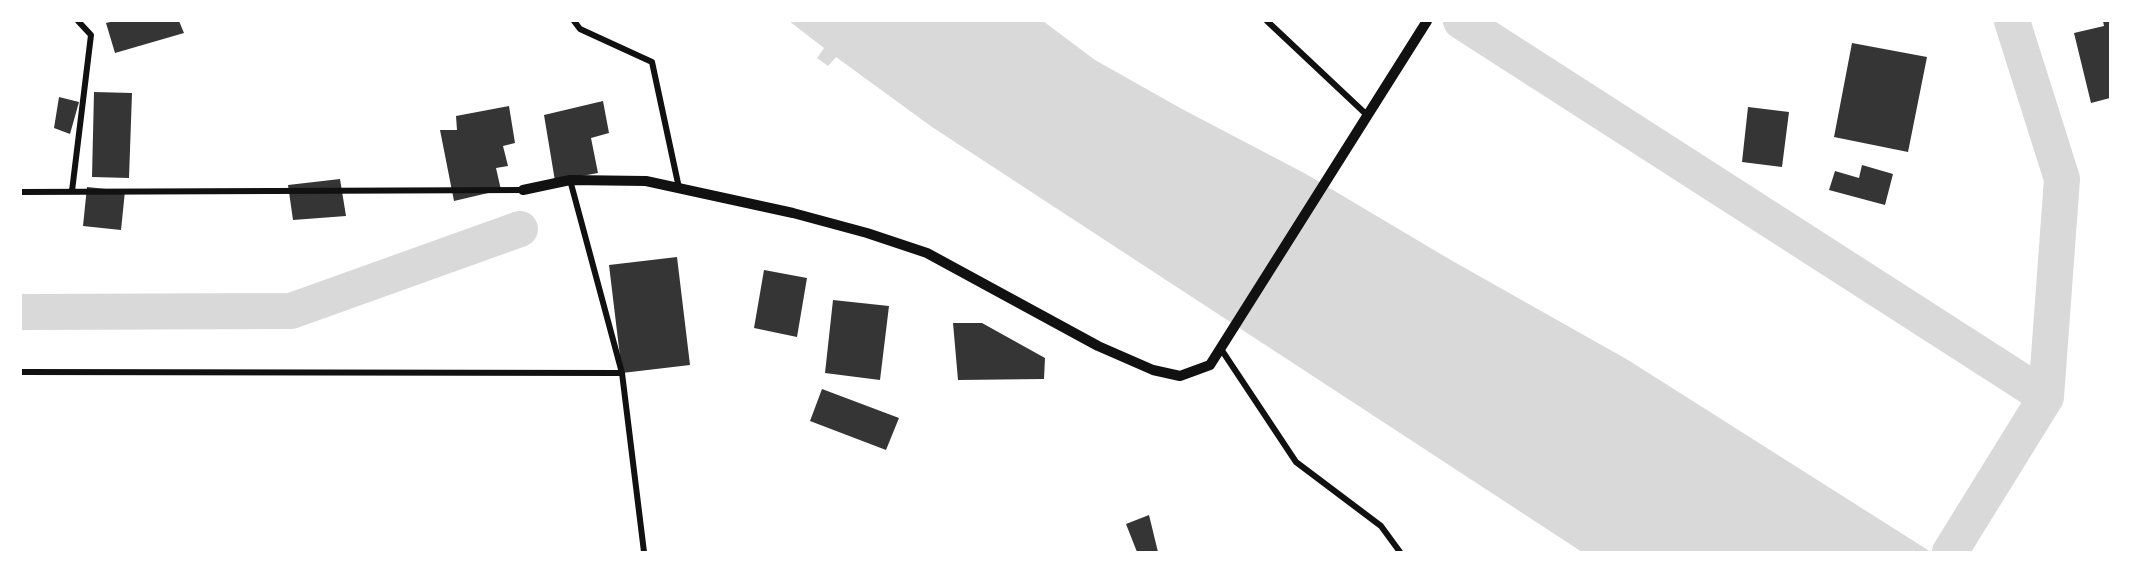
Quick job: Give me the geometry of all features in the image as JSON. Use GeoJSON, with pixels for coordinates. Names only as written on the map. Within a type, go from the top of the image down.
{"type":"FeatureCollection","features":[{"type":"Feature","properties":{"kind":"street"},"geometry":{"type":"LineString","coordinates":[[72,191],[91,34],[78,21]]}},
{"type":"Feature","properties":{"kind":"street"},"geometry":{"type":"LineString","coordinates":[[574,21],[580,29],[652,62],[679,188]]}},
{"type":"Feature","properties":{"kind":"street"},"geometry":{"type":"LineString","coordinates":[[1267,21],[1368,116]]}},
{"type":"Feature","properties":{"kind":"street"},"geometry":{"type":"LineString","coordinates":[[21,192],[523,190],[570,180],[646,181],[794,213],[867,233],[927,253],[1098,346],[1154,370],[1180,376],[1210,365],[1427,21]]}},
{"type":"Feature","properties":{"kind":"street"},"geometry":{"type":"LineString","coordinates":[[570,180],[622,373],[644,552]]}},
{"type":"Feature","properties":{"kind":"street"},"geometry":{"type":"LineString","coordinates":[[1221,349],[1296,462],[1381,526],[1400,552]]}},
{"type":"Feature","properties":{"kind":"street"},"geometry":{"type":"LineString","coordinates":[[21,372],[622,373]]}},
{"type":"Feature","properties":{"kind":"shaded area"},"geometry":{"type":"Polygon","coordinates":[[[789,21],[1043,21],[1095,60],[1306,174],[1449,259],[1628,360],[1931,552],[1582,552],[932,127],[836,57],[828,66],[817,58],[824,48],[789,21]]]}},
{"type":"Feature","properties":{"kind":"building"},"geometry":{"type":"Polygon","coordinates":[[[179,21],[184,33],[115,53],[106,23],[179,21]]]}},
{"type":"Feature","properties":{"kind":"building"},"geometry":{"type":"Polygon","coordinates":[[[2103,21],[2110,21],[2110,98],[2091,103],[2074,33],[2104,26],[2103,21]]]}},
{"type":"Feature","properties":{"kind":"building"},"geometry":{"type":"Polygon","coordinates":[[[1852,43],[1927,57],[1908,152],[1834,137],[1852,43]]]}},
{"type":"Feature","properties":{"kind":"building"},"geometry":{"type":"Polygon","coordinates":[[[94,92],[132,93],[129,178],[92,177],[94,92]]]}},
{"type":"Feature","properties":{"kind":"building"},"geometry":{"type":"Polygon","coordinates":[[[59,97],[79,102],[70,134],[54,128],[59,97]]]}},
{"type":"Feature","properties":{"kind":"building"},"geometry":{"type":"Polygon","coordinates":[[[603,101],[609,133],[591,138],[598,173],[555,181],[544,115],[603,101]]]}},
{"type":"Feature","properties":{"kind":"building"},"geometry":{"type":"Polygon","coordinates":[[[509,106],[515,143],[503,146],[508,166],[496,168],[501,190],[454,201],[440,130],[457,130],[456,116],[509,106]]]}},
{"type":"Feature","properties":{"kind":"building"},"geometry":{"type":"Polygon","coordinates":[[[1748,107],[1789,112],[1782,167],[1742,162],[1748,107]]]}},
{"type":"Feature","properties":{"kind":"building"},"geometry":{"type":"Polygon","coordinates":[[[1862,165],[1893,174],[1885,205],[1829,190],[1835,171],[1859,178],[1862,165]]]}},
{"type":"Feature","properties":{"kind":"building"},"geometry":{"type":"Polygon","coordinates":[[[340,179],[346,216],[293,220],[288,185],[340,179]]]}},
{"type":"Feature","properties":{"kind":"building"},"geometry":{"type":"Polygon","coordinates":[[[87,187],[125,191],[121,230],[83,226],[87,187]]]}},
{"type":"Feature","properties":{"kind":"building"},"geometry":{"type":"Polygon","coordinates":[[[677,257],[690,365],[622,373],[609,265],[677,257]]]}},
{"type":"Feature","properties":{"kind":"building"},"geometry":{"type":"Polygon","coordinates":[[[764,270],[807,278],[797,337],[754,328],[764,270]]]}},
{"type":"Feature","properties":{"kind":"building"},"geometry":{"type":"Polygon","coordinates":[[[833,300],[889,306],[880,380],[825,373],[833,300]]]}},
{"type":"Feature","properties":{"kind":"building"},"geometry":{"type":"Polygon","coordinates":[[[953,323],[982,323],[1045,358],[1044,379],[958,380],[953,323]]]}},
{"type":"Feature","properties":{"kind":"building"},"geometry":{"type":"Polygon","coordinates":[[[822,389],[899,418],[886,450],[810,421],[822,389]]]}},
{"type":"Feature","properties":{"kind":"building"},"geometry":{"type":"Polygon","coordinates":[[[1149,515],[1158,552],[1137,552],[1126,524],[1149,515]]]}},
{"type":"Feature","properties":{"kind":"waterway"},"geometry":{"type":"LineString","coordinates":[[1461,21],[2046,397]]}},
{"type":"Feature","properties":{"kind":"waterway"},"geometry":{"type":"LineString","coordinates":[[1950,552],[2046,397],[2062,179],[2012,21]]}},
{"type":"Feature","properties":{"kind":"waterway"},"geometry":{"type":"LineString","coordinates":[[21,312],[291,311],[520,229]]}}]}
